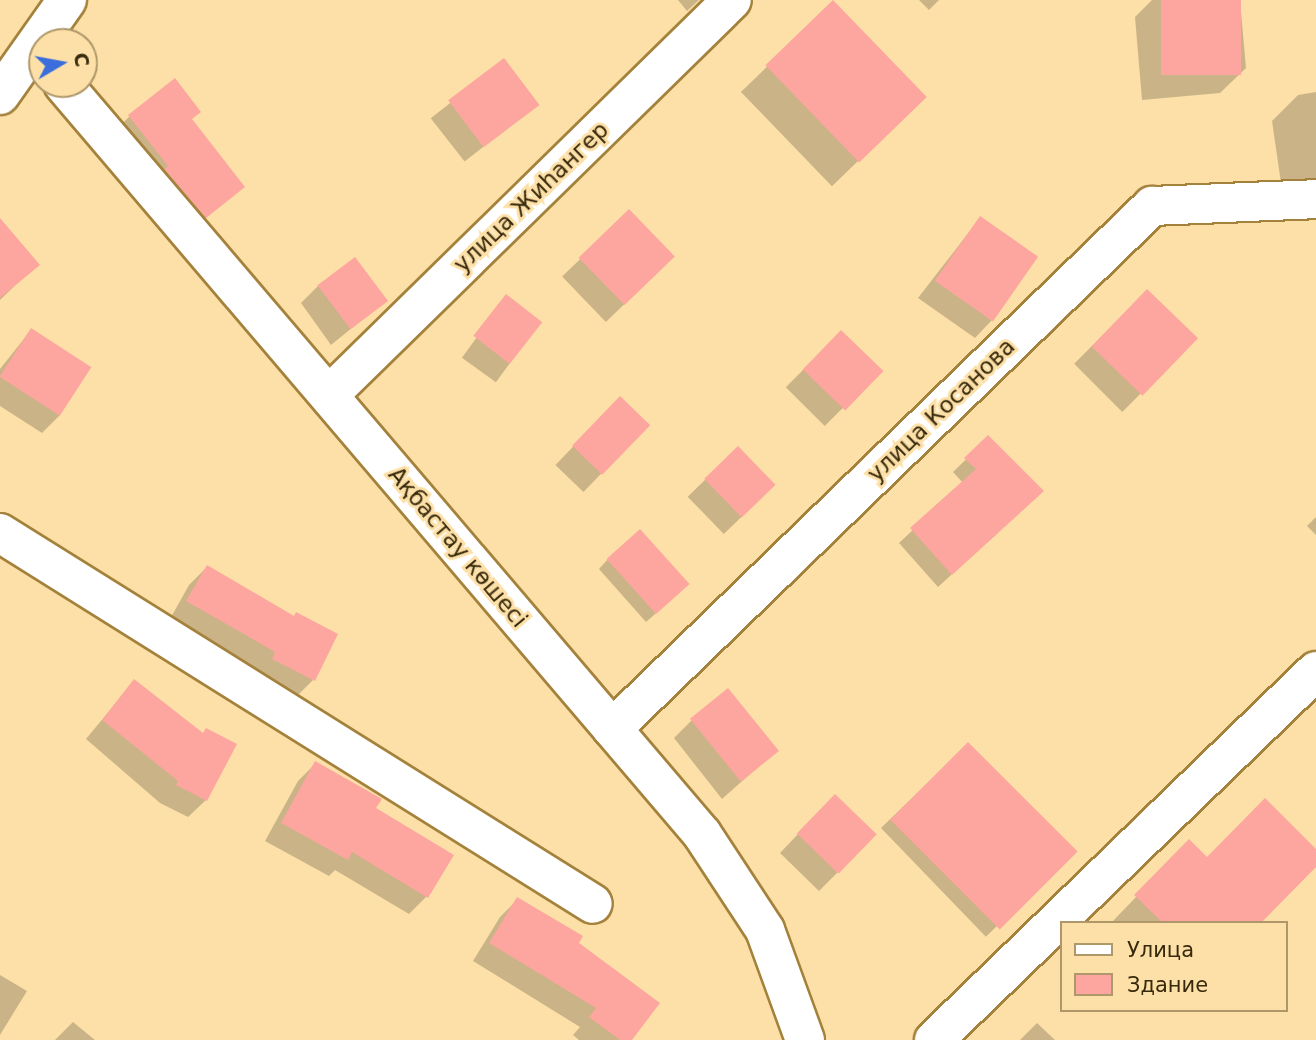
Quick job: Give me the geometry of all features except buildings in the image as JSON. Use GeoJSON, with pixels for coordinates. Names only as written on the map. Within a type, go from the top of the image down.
{"type":"FeatureCollection","features":[{"type":"Feature","properties":{"kind":"street","name":"улица Жиhангер"},"geometry":{"type":"LineString","coordinates":[[329,395],[732,0]]}},
{"type":"Feature","properties":{"kind":"street"},"geometry":{"type":"LineString","coordinates":[[0,95],[60,12]]}},
{"type":"Feature","properties":{"kind":"street","name":"Ақбастау көшесі"},"geometry":{"type":"LineString","coordinates":[[75,98],[612,729],[739,884],[765,930],[805,1040]]}},
{"type":"Feature","properties":{"kind":"street","name":"улица Косанова"},"geometry":{"type":"LineString","coordinates":[[612,729],[1152,206],[1316,199]]}},
{"type":"Feature","properties":{"kind":"street"},"geometry":{"type":"LineString","coordinates":[[0,533],[593,904]]}},
{"type":"Feature","properties":{"kind":"street"},"geometry":{"type":"LineString","coordinates":[[934,1040],[1316,671]]}}]}
